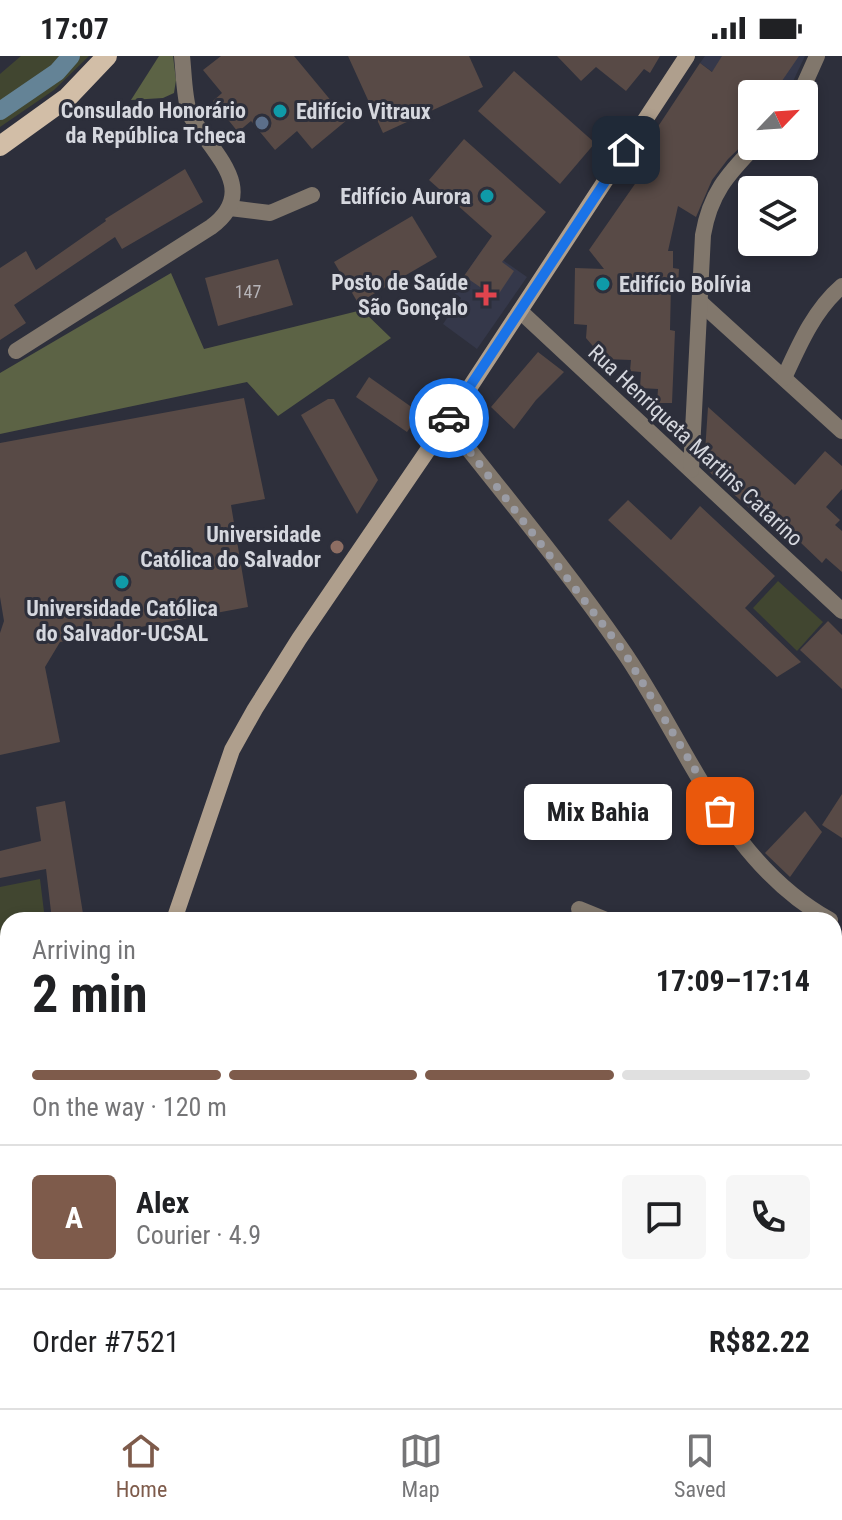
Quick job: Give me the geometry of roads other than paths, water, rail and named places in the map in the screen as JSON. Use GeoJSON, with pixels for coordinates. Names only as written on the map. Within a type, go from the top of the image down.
{"type":"FeatureCollection","features":[{"type":"Feature","properties":{"kind":"main road"},"geometry":{"type":"LineString","coordinates":[[0,146],[68,97],[107,56]]}},
{"type":"Feature","properties":{"kind":"main road"},"geometry":{"type":"LineString","coordinates":[[177,912],[232,750],[314,615],[447,422],[687,56]]}},
{"type":"Feature","properties":{"kind":"street"},"geometry":{"type":"LineString","coordinates":[[16,351],[211,227],[230,208],[233,193],[231,178],[189,114],[182,56]]}},
{"type":"Feature","properties":{"kind":"street"},"geometry":{"type":"LineString","coordinates":[[806,80],[817,56]]}},
{"type":"Feature","properties":{"kind":"street"},"geometry":{"type":"LineString","coordinates":[[691,470],[703,235],[707,210],[717,190],[741,160]]}},
{"type":"Feature","properties":{"kind":"street"},"geometry":{"type":"LineString","coordinates":[[230,208],[270,213],[312,195]]}},
{"type":"Feature","properties":{"kind":"street"},"geometry":{"type":"LineString","coordinates":[[784,378],[819,311],[842,286]]}},
{"type":"Feature","properties":{"kind":"street"},"geometry":{"type":"LineString","coordinates":[[701,303],[842,431]]}},
{"type":"Feature","properties":{"kind":"street","name":"Rua Henriqueta Martins Catarino"},"geometry":{"type":"LineString","coordinates":[[520,311],[842,611]]}},
{"type":"Feature","properties":{"kind":"street"},"geometry":{"type":"LineString","coordinates":[[447,422],[624,652],[701,783],[743,845],[769,873],[818,912]]}},
{"type":"Feature","properties":{"kind":"street"},"geometry":{"type":"LineString","coordinates":[[579,909],[586,912]]}},
{"type":"Feature","properties":{"kind":"waterway"},"geometry":{"type":"LineString","coordinates":[[0,111],[57,72],[71,56]]}},
{"type":"Feature","properties":{"kind":"place","name":"Edifício Vitraux"},"geometry":{"type":"Point","coordinates":[280,111]}},
{"type":"Feature","properties":{"kind":"place","name":"Consulado Honorário da República Tcheca"},"geometry":{"type":"Point","coordinates":[262,123]}},
{"type":"Feature","properties":{"kind":"place","name":"Edifício Aurora"},"geometry":{"type":"Point","coordinates":[487,196]}},
{"type":"Feature","properties":{"kind":"place","name":"Edifício Bolívia"},"geometry":{"type":"Point","coordinates":[603,284]}},
{"type":"Feature","properties":{"kind":"place","name":"Posto de Saúde São Gonçalo"},"geometry":{"type":"Point","coordinates":[486,295]}},
{"type":"Feature","properties":{"kind":"place","name":"Universidade Católica do Salvador"},"geometry":{"type":"Point","coordinates":[337,547]}},
{"type":"Feature","properties":{"kind":"place","name":"Universidade Católica do Salvador-UCSAL"},"geometry":{"type":"Point","coordinates":[122,582]}},
{"type":"Feature","properties":{"kind":"place","name":"Mix Bahia"},"geometry":{"type":"Point","coordinates":[720,811]}}]}
